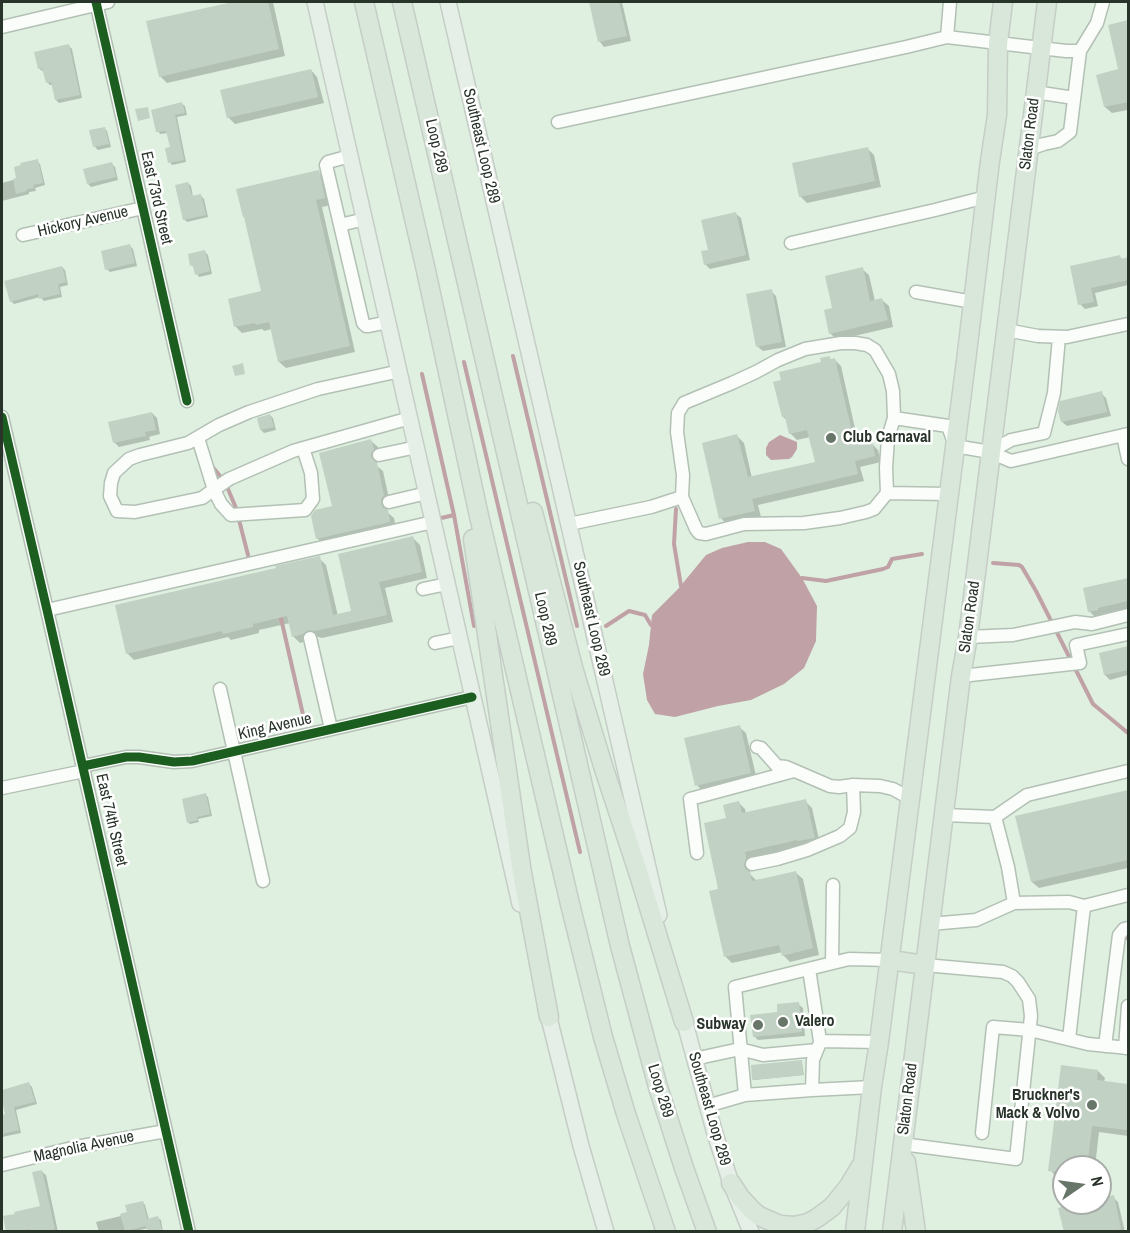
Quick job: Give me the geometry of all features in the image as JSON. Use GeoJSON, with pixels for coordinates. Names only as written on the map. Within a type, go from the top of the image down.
{"type":"FeatureCollection","features":[{"type":"Feature","properties":{"kind":"highway"},"geometry":{"type":"LineString","coordinates":[[364,2],[425,266],[479,516],[572,915],[622,1103],[666,1232]]}},
{"type":"Feature","properties":{"kind":"highway","name":"Loop 289"},"geometry":{"type":"LineString","coordinates":[[402,2],[620,946],[658,1087],[707,1232]]}},
{"type":"Feature","properties":{"kind":"highway"},"geometry":{"type":"LineString","coordinates":[[855,1232],[997,115],[998,44],[1004,2]]}},
{"type":"Feature","properties":{"kind":"highway","name":"Slaton Road"},"geometry":{"type":"LineString","coordinates":[[892,1232],[1047,2]]}},
{"type":"Feature","properties":{"kind":"highway"},"geometry":{"type":"LineString","coordinates":[[462,257],[502,387],[574,671],[684,1022]]}},
{"type":"Feature","properties":{"kind":"highway"},"geometry":{"type":"LineString","coordinates":[[425,266],[428,327],[462,473],[522,873],[549,1017]]}},
{"type":"Feature","properties":{"kind":"highway"},"geometry":{"type":"LineString","coordinates":[[890,960],[925,965]]}},
{"type":"Feature","properties":{"kind":"highway"},"geometry":{"type":"LineString","coordinates":[[902,1144],[916,1232]]}},
{"type":"Feature","properties":{"kind":"highway"},"geometry":{"type":"LineString","coordinates":[[731,1183],[740,1197],[759,1216],[780,1225],[795,1226],[808,1223],[832,1207],[864,1162]]}},
{"type":"Feature","properties":{"kind":"main road"},"geometry":{"type":"LineString","coordinates":[[315,2],[513,877],[581,1146],[606,1232]]}},
{"type":"Feature","properties":{"kind":"main road","name":"Southeast Loop 289"},"geometry":{"type":"LineString","coordinates":[[448,2],[684,1022],[731,1183],[751,1232]]}},
{"type":"Feature","properties":{"kind":"street"},"geometry":{"type":"LineString","coordinates":[[2,27],[100,2]]}},
{"type":"Feature","properties":{"kind":"street","name":"East 73rd Street"},"geometry":{"type":"LineString","coordinates":[[100,2],[143,208],[187,401]]}},
{"type":"Feature","properties":{"kind":"street"},"geometry":{"type":"LineString","coordinates":[[947,37],[950,2]]}},
{"type":"Feature","properties":{"kind":"street"},"geometry":{"type":"LineString","coordinates":[[1029,149],[1058,141],[1070,132],[1080,51],[1097,23],[1103,2]]}},
{"type":"Feature","properties":{"kind":"street"},"geometry":{"type":"LineString","coordinates":[[558,122],[906,48],[947,37],[1080,51]]}},
{"type":"Feature","properties":{"kind":"street"},"geometry":{"type":"LineString","coordinates":[[1035,92],[1074,98]]}},
{"type":"Feature","properties":{"kind":"street"},"geometry":{"type":"LineString","coordinates":[[350,156],[328,162],[326,165],[363,324],[369,326],[388,322]]}},
{"type":"Feature","properties":{"kind":"street"},"geometry":{"type":"LineString","coordinates":[[791,243],[986,196]]}},
{"type":"Feature","properties":{"kind":"street","name":"Hickory Avenue"},"geometry":{"type":"LineString","coordinates":[[23,235],[143,208]]}},
{"type":"Feature","properties":{"kind":"street"},"geometry":{"type":"LineString","coordinates":[[340,225],[365,219]]}},
{"type":"Feature","properties":{"kind":"street"},"geometry":{"type":"LineString","coordinates":[[916,292],[973,302]]}},
{"type":"Feature","properties":{"kind":"street"},"geometry":{"type":"LineString","coordinates":[[1006,330],[1038,336],[1067,337],[1128,324]]}},
{"type":"Feature","properties":{"kind":"street"},"geometry":{"type":"LineString","coordinates":[[990,453],[1011,440],[1044,433],[1054,393],[1059,337]]}},
{"type":"Feature","properties":{"kind":"street"},"geometry":{"type":"LineString","coordinates":[[841,343],[867,345],[875,350],[890,374],[894,418],[888,438],[887,493],[874,509],[840,518],[804,523],[744,524],[706,534],[699,533],[696,529],[682,497],[683,475],[676,432],[678,413],[684,403],[796,352],[841,343]]}},
{"type":"Feature","properties":{"kind":"street"},"geometry":{"type":"LineString","coordinates":[[400,371],[318,389],[249,412],[219,425],[188,443],[129,459],[114,473],[110,496],[117,511],[135,512],[202,498],[230,479],[293,451],[410,418]]}},
{"type":"Feature","properties":{"kind":"street","name":"East 74th Street"},"geometry":{"type":"LineString","coordinates":[[2,417],[189,1232]]}},
{"type":"Feature","properties":{"kind":"street"},"geometry":{"type":"LineString","coordinates":[[894,418],[948,426],[955,447],[990,453],[1011,461],[1126,434],[1128,459]]}},
{"type":"Feature","properties":{"kind":"street"},"geometry":{"type":"LineString","coordinates":[[198,438],[214,490],[221,504],[231,515],[305,510],[313,499],[311,473],[303,448]]}},
{"type":"Feature","properties":{"kind":"street"},"geometry":{"type":"LineString","coordinates":[[379,455],[417,447]]}},
{"type":"Feature","properties":{"kind":"street"},"geometry":{"type":"LineString","coordinates":[[389,502],[427,493]]}},
{"type":"Feature","properties":{"kind":"street"},"geometry":{"type":"LineString","coordinates":[[887,493],[948,494]]}},
{"type":"Feature","properties":{"kind":"street"},"geometry":{"type":"LineString","coordinates":[[569,524],[651,507],[682,497]]}},
{"type":"Feature","properties":{"kind":"street"},"geometry":{"type":"LineString","coordinates":[[48,610],[433,522]]}},
{"type":"Feature","properties":{"kind":"street"},"geometry":{"type":"LineString","coordinates":[[423,589],[447,584]]}},
{"type":"Feature","properties":{"kind":"street"},"geometry":{"type":"LineString","coordinates":[[968,637],[1013,635],[1075,622],[1092,624],[1128,615]]}},
{"type":"Feature","properties":{"kind":"street"},"geometry":{"type":"LineString","coordinates":[[961,676],[1080,663],[1076,645],[1128,634]]}},
{"type":"Feature","properties":{"kind":"street"},"geometry":{"type":"LineString","coordinates":[[310,638],[331,729]]}},
{"type":"Feature","properties":{"kind":"street"},"geometry":{"type":"LineString","coordinates":[[435,643],[459,638]]}},
{"type":"Feature","properties":{"kind":"street"},"geometry":{"type":"LineString","coordinates":[[220,689],[263,881]]}},
{"type":"Feature","properties":{"kind":"street","name":"King Avenue"},"geometry":{"type":"LineString","coordinates":[[2,788],[126,758],[174,762],[192,761],[472,697]]}},
{"type":"Feature","properties":{"kind":"street"},"geometry":{"type":"LineString","coordinates":[[757,747],[761,748],[777,766],[830,786],[839,788],[853,785],[884,786],[902,794],[910,794]]}},
{"type":"Feature","properties":{"kind":"street"},"geometry":{"type":"LineString","coordinates":[[697,853],[690,799],[794,771]]}},
{"type":"Feature","properties":{"kind":"street"},"geometry":{"type":"LineString","coordinates":[[944,815],[995,817],[1027,795],[1128,771]]}},
{"type":"Feature","properties":{"kind":"street"},"geometry":{"type":"LineString","coordinates":[[752,864],[807,850],[840,836],[850,828],[854,812],[853,785]]}},
{"type":"Feature","properties":{"kind":"street"},"geometry":{"type":"LineString","coordinates":[[995,817],[1008,867],[1014,903]]}},
{"type":"Feature","properties":{"kind":"street"},"geometry":{"type":"LineString","coordinates":[[832,963],[833,885]]}},
{"type":"Feature","properties":{"kind":"street"},"geometry":{"type":"LineString","coordinates":[[930,924],[976,920],[1014,903],[1069,902],[1084,906],[1128,895]]}},
{"type":"Feature","properties":{"kind":"street"},"geometry":{"type":"LineString","coordinates":[[1069,1039],[1084,906]]}},
{"type":"Feature","properties":{"kind":"street"},"geometry":{"type":"LineString","coordinates":[[1105,1046],[1119,935],[1128,928]]}},
{"type":"Feature","properties":{"kind":"street"},"geometry":{"type":"LineString","coordinates":[[745,1095],[735,987],[849,959],[890,960]]}},
{"type":"Feature","properties":{"kind":"street"},"geometry":{"type":"LineString","coordinates":[[902,1144],[1016,1159],[1030,1030],[1029,999],[1012,976],[1003,972],[925,965]]}},
{"type":"Feature","properties":{"kind":"street"},"geometry":{"type":"LineString","coordinates":[[809,969],[819,1045],[813,1060],[812,1090]]}},
{"type":"Feature","properties":{"kind":"street"},"geometry":{"type":"LineString","coordinates":[[982,1133],[993,1027],[1030,1030],[1105,1046],[1126,1048],[1128,1006]]}},
{"type":"Feature","properties":{"kind":"street"},"geometry":{"type":"LineString","coordinates":[[694,1059],[740,1049],[763,1055],[819,1045],[879,1042]]}},
{"type":"Feature","properties":{"kind":"street"},"geometry":{"type":"LineString","coordinates":[[707,1106],[745,1095],[872,1087]]}},
{"type":"Feature","properties":{"kind":"street","name":"Magnolia Avenue"},"geometry":{"type":"LineString","coordinates":[[2,1165],[76,1147],[166,1131]]}},
{"type":"Feature","properties":{"kind":"shaded area"},"geometry":{"type":"Polygon","coordinates":[[[780,435],[797,442],[797,449],[789,459],[771,460],[766,455],[766,448],[769,442],[780,435]]]}},
{"type":"Feature","properties":{"kind":"shaded area"},"geometry":{"type":"Polygon","coordinates":[[[748,542],[765,542],[781,549],[802,578],[817,606],[816,641],[804,668],[784,684],[751,700],[675,717],[655,714],[647,700],[643,674],[652,615],[678,589],[706,555],[722,548],[748,542]]]}},
{"type":"Feature","properties":{"kind":"building"},"geometry":{"type":"Polygon","coordinates":[[[233,2],[268,2],[279,49],[159,77],[146,21],[233,2]]]}},
{"type":"Feature","properties":{"kind":"building"},"geometry":{"type":"Polygon","coordinates":[[[589,2],[619,2],[627,36],[598,42],[589,2]]]}},
{"type":"Feature","properties":{"kind":"building"},"geometry":{"type":"Polygon","coordinates":[[[1128,20],[1128,102],[1104,107],[1096,75],[1118,69],[1108,25],[1128,20]]]}},
{"type":"Feature","properties":{"kind":"building"},"geometry":{"type":"Polygon","coordinates":[[[69,44],[80,95],[55,100],[51,82],[46,83],[42,68],[38,69],[34,52],[69,44]]]}},
{"type":"Feature","properties":{"kind":"building"},"geometry":{"type":"Polygon","coordinates":[[[311,69],[318,97],[227,118],[220,90],[311,69]]]}},
{"type":"Feature","properties":{"kind":"building"},"geometry":{"type":"Polygon","coordinates":[[[182,102],[185,113],[175,115],[184,160],[168,163],[165,148],[170,147],[166,131],[156,132],[151,110],[182,102]]]}},
{"type":"Feature","properties":{"kind":"building"},"geometry":{"type":"Polygon","coordinates":[[[148,107],[150,118],[138,121],[135,109],[148,107]]]}},
{"type":"Feature","properties":{"kind":"building"},"geometry":{"type":"Polygon","coordinates":[[[105,127],[109,144],[93,147],[89,130],[105,127]]]}},
{"type":"Feature","properties":{"kind":"building"},"geometry":{"type":"Polygon","coordinates":[[[868,147],[875,181],[799,197],[792,163],[868,147]]]}},
{"type":"Feature","properties":{"kind":"building"},"geometry":{"type":"Polygon","coordinates":[[[38,159],[43,183],[33,185],[34,188],[16,194],[13,179],[16,178],[14,167],[21,165],[20,163],[38,159]]]}},
{"type":"Feature","properties":{"kind":"building"},"geometry":{"type":"Polygon","coordinates":[[[112,162],[116,177],[87,184],[83,169],[112,162]]]}},
{"type":"Feature","properties":{"kind":"building"},"geometry":{"type":"Polygon","coordinates":[[[319,170],[325,198],[316,200],[350,346],[278,362],[269,322],[234,327],[228,299],[261,291],[236,189],[319,170]]]}},
{"type":"Feature","properties":{"kind":"building"},"geometry":{"type":"Polygon","coordinates":[[[188,182],[192,196],[201,194],[206,215],[183,220],[175,185],[188,182]]]}},
{"type":"Feature","properties":{"kind":"building"},"geometry":{"type":"Polygon","coordinates":[[[736,212],[746,255],[704,265],[701,251],[708,250],[701,220],[736,212]]]}},
{"type":"Feature","properties":{"kind":"building"},"geometry":{"type":"Polygon","coordinates":[[[130,244],[135,263],[105,270],[101,251],[130,244]]]}},
{"type":"Feature","properties":{"kind":"building"},"geometry":{"type":"Polygon","coordinates":[[[205,250],[210,271],[195,275],[193,265],[190,266],[188,254],[205,250]]]}},
{"type":"Feature","properties":{"kind":"building"},"geometry":{"type":"Polygon","coordinates":[[[1120,255],[1121,259],[1128,257],[1128,280],[1091,288],[1094,302],[1078,305],[1070,266],[1120,255]]]}},
{"type":"Feature","properties":{"kind":"building"},"geometry":{"type":"Polygon","coordinates":[[[62,266],[66,282],[58,284],[60,294],[39,299],[38,294],[10,302],[4,281],[62,266]]]}},
{"type":"Feature","properties":{"kind":"building"},"geometry":{"type":"Polygon","coordinates":[[[863,267],[870,301],[882,298],[888,320],[829,334],[824,310],[832,308],[825,276],[863,267]]]}},
{"type":"Feature","properties":{"kind":"building"},"geometry":{"type":"Polygon","coordinates":[[[772,289],[782,342],[756,347],[746,294],[772,289]]]}},
{"type":"Feature","properties":{"kind":"building","name":"Club Carnaval"},"geometry":{"type":"Polygon","coordinates":[[[830,356],[830,359],[835,358],[855,445],[872,441],[875,456],[855,461],[858,474],[752,499],[755,511],[719,519],[702,443],[737,434],[748,477],[815,462],[807,430],[789,434],[773,382],[781,380],[779,372],[821,362],[820,358],[830,356]]]}},
{"type":"Feature","properties":{"kind":"building"},"geometry":{"type":"Polygon","coordinates":[[[243,363],[245,374],[235,376],[232,366],[243,363]]]}},
{"type":"Feature","properties":{"kind":"building"},"geometry":{"type":"Polygon","coordinates":[[[1102,391],[1107,412],[1061,422],[1058,411],[1060,401],[1102,391]]]}},
{"type":"Feature","properties":{"kind":"building"},"geometry":{"type":"Polygon","coordinates":[[[152,412],[156,430],[145,432],[146,436],[113,443],[108,422],[152,412]]]}},
{"type":"Feature","properties":{"kind":"building"},"geometry":{"type":"Polygon","coordinates":[[[270,414],[274,427],[260,430],[257,418],[270,414]]]}},
{"type":"Feature","properties":{"kind":"building"},"geometry":{"type":"Polygon","coordinates":[[[371,439],[374,449],[371,457],[377,463],[384,495],[381,503],[383,508],[388,510],[390,522],[316,539],[311,516],[315,510],[332,506],[319,453],[371,439]]]}},
{"type":"Feature","properties":{"kind":"building"},"geometry":{"type":"Polygon","coordinates":[[[413,536],[422,572],[379,582],[387,615],[315,631],[308,630],[292,637],[287,616],[253,624],[253,627],[223,634],[222,631],[126,654],[115,605],[320,556],[333,615],[351,611],[338,554],[413,536]]]}},
{"type":"Feature","properties":{"kind":"building"},"geometry":{"type":"Polygon","coordinates":[[[1128,578],[1128,601],[1088,612],[1083,588],[1128,578]]]}},
{"type":"Feature","properties":{"kind":"building"},"geometry":{"type":"Polygon","coordinates":[[[1128,646],[1128,670],[1104,675],[1099,653],[1128,646]]]}},
{"type":"Feature","properties":{"kind":"building"},"geometry":{"type":"Polygon","coordinates":[[[740,725],[751,773],[695,786],[684,738],[740,725]]]}},
{"type":"Feature","properties":{"kind":"building"},"geometry":{"type":"Polygon","coordinates":[[[1128,790],[1128,860],[1031,882],[1015,816],[1128,790]]]}},
{"type":"Feature","properties":{"kind":"building"},"geometry":{"type":"Polygon","coordinates":[[[206,793],[210,814],[197,817],[198,820],[187,823],[182,799],[206,793]]]}},
{"type":"Feature","properties":{"kind":"building"},"geometry":{"type":"Polygon","coordinates":[[[806,799],[815,838],[745,852],[744,865],[745,869],[750,872],[752,881],[796,871],[813,948],[782,956],[779,945],[724,957],[709,891],[718,889],[704,823],[726,818],[723,805],[739,801],[742,813],[806,799]]]}},
{"type":"Feature","properties":{"kind":"building","name":"Valero"},"geometry":{"type":"Polygon","coordinates":[[[799,1002],[802,1032],[753,1037],[750,1015],[777,1012],[777,1004],[799,1002]]]}},
{"type":"Feature","properties":{"kind":"building","name":"Valero"},"geometry":{"type":"Polygon","coordinates":[[[802,1060],[803,1075],[752,1080],[751,1065],[802,1060]]]}},
{"type":"Feature","properties":{"kind":"building","name":"Bruckner's Mack & Volvo"},"geometry":{"type":"Polygon","coordinates":[[[1061,1065],[1098,1070],[1097,1080],[1128,1084],[1128,1130],[1092,1126],[1088,1155],[1052,1155],[1052,1172],[1048,1171],[1061,1065]]]}},
{"type":"Feature","properties":{"kind":"building"},"geometry":{"type":"Polygon","coordinates":[[[29,1082],[35,1102],[14,1107],[19,1130],[2,1134],[2,1115],[5,1114],[2,1090],[29,1082]]]}},
{"type":"Feature","properties":{"kind":"building"},"geometry":{"type":"Polygon","coordinates":[[[42,1170],[55,1229],[45,1232],[31,1232],[30,1229],[6,1232],[3,1216],[40,1206],[32,1172],[42,1170]]]}},
{"type":"Feature","properties":{"kind":"building"},"geometry":{"type":"Polygon","coordinates":[[[1112,1195],[1114,1195],[1121,1229],[1110,1232],[1064,1232],[1060,1215],[1112,1215],[1112,1195]]]}},
{"type":"Feature","properties":{"kind":"building"},"geometry":{"type":"Polygon","coordinates":[[[143,1201],[147,1219],[158,1216],[162,1230],[148,1232],[146,1226],[125,1231],[120,1214],[127,1212],[125,1205],[143,1201]]]}},
{"type":"Feature","properties":{"kind":"waterway"},"geometry":{"type":"LineString","coordinates":[[513,356],[577,626]]}},
{"type":"Feature","properties":{"kind":"waterway"},"geometry":{"type":"LineString","coordinates":[[464,362],[580,852]]}},
{"type":"Feature","properties":{"kind":"waterway"},"geometry":{"type":"LineString","coordinates":[[422,374],[454,515]]}},
{"type":"Feature","properties":{"kind":"waterway"},"geometry":{"type":"LineString","coordinates":[[211,465],[225,482],[236,508],[249,559],[252,559]]}},
{"type":"Feature","properties":{"kind":"waterway"},"geometry":{"type":"LineString","coordinates":[[676,509],[674,544],[681,586]]}},
{"type":"Feature","properties":{"kind":"waterway"},"geometry":{"type":"LineString","coordinates":[[437,519],[454,515],[474,626]]}},
{"type":"Feature","properties":{"kind":"waterway"},"geometry":{"type":"LineString","coordinates":[[802,578],[826,581],[883,569],[888,567],[892,559],[922,554]]}},
{"type":"Feature","properties":{"kind":"waterway"},"geometry":{"type":"LineString","coordinates":[[993,563],[1022,567],[1093,704],[1128,733]]}},
{"type":"Feature","properties":{"kind":"waterway"},"geometry":{"type":"LineString","coordinates":[[606,626],[629,611],[645,615],[651,625]]}},
{"type":"Feature","properties":{"kind":"waterway"},"geometry":{"type":"LineString","coordinates":[[280,614],[304,719]]}},
{"type":"Feature","properties":{"kind":"cycle path"},"geometry":{"type":"LineString","coordinates":[[96,2],[187,401]]}},
{"type":"Feature","properties":{"kind":"cycle path"},"geometry":{"type":"LineString","coordinates":[[2,417],[189,1232]]}},
{"type":"Feature","properties":{"kind":"cycle path"},"geometry":{"type":"LineString","coordinates":[[83,766],[126,757],[174,762],[192,761],[472,697]]}},
{"type":"Feature","properties":{"kind":"place","name":"Club Carnaval"},"geometry":{"type":"Point","coordinates":[831,438]}},
{"type":"Feature","properties":{"kind":"place","name":"Valero"},"geometry":{"type":"Point","coordinates":[783,1022]}},
{"type":"Feature","properties":{"kind":"place","name":"Subway"},"geometry":{"type":"Point","coordinates":[758,1025]}},
{"type":"Feature","properties":{"kind":"place","name":"Bruckner's Mack & Volvo"},"geometry":{"type":"Point","coordinates":[1092,1105]}}]}
